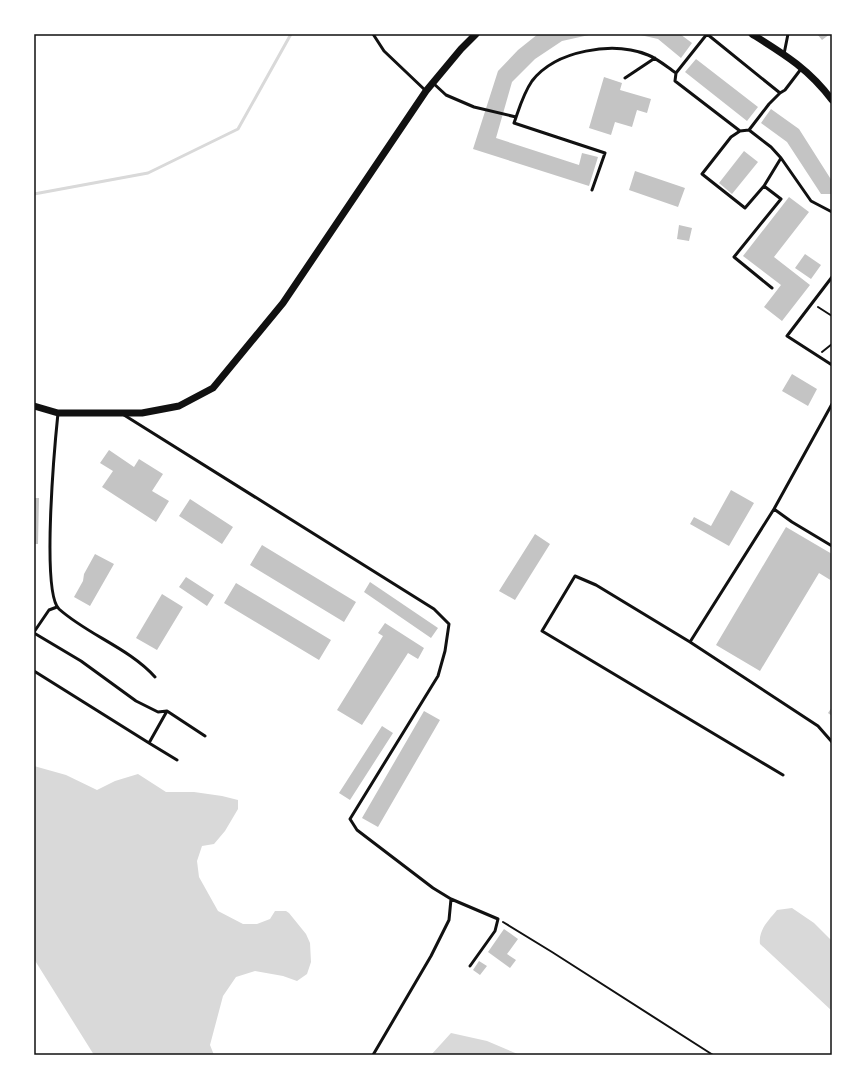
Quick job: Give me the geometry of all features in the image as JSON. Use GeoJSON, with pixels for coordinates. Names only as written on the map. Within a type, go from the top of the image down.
{"type":"FeatureCollection","features":[{"type":"Feature","properties":{"kind":"street"},"geometry":{"type":"LineString","coordinates":[[34,406],[58,413],[142,413],[179,406],[213,388],[283,303],[426,91],[461,48],[476,34]]}},
{"type":"Feature","properties":{"kind":"street"},"geometry":{"type":"LineString","coordinates":[[752,34],[803,68],[820,84],[832,100]]}},
{"type":"Feature","properties":{"kind":"lane"},"geometry":{"type":"LineString","coordinates":[[373,34],[384,51],[426,91]]}},
{"type":"Feature","properties":{"kind":"lane"},"geometry":{"type":"LineString","coordinates":[[740,131],[675,81],[676,73],[707,34],[780,93]]}},
{"type":"Feature","properties":{"kind":"lane"},"geometry":{"type":"LineString","coordinates":[[784,54],[788,34]]}},
{"type":"Feature","properties":{"kind":"lane"},"geometry":{"type":"LineString","coordinates":[[592,190],[606,153],[514,123],[524,94],[533,80],[542,71],[557,61],[576,52],[601,49],[622,49],[640,52],[655,58],[676,73]]}},
{"type":"Feature","properties":{"kind":"lane"},"geometry":{"type":"LineString","coordinates":[[625,78],[655,58]]}},
{"type":"Feature","properties":{"kind":"lane"},"geometry":{"type":"LineString","coordinates":[[749,130],[769,104],[785,90],[803,68]]}},
{"type":"Feature","properties":{"kind":"lane"},"geometry":{"type":"LineString","coordinates":[[433,83],[446,96],[474,107],[516,117]]}},
{"type":"Feature","properties":{"kind":"lane"},"geometry":{"type":"LineString","coordinates":[[781,158],[764,186],[745,208],[702,174],[731,137],[740,131],[749,130],[771,147],[781,158],[811,201],[832,212]]}},
{"type":"Feature","properties":{"kind":"lane"},"geometry":{"type":"LineString","coordinates":[[764,186],[781,199],[734,257],[772,288]]}},
{"type":"Feature","properties":{"kind":"lane"},"geometry":{"type":"LineString","coordinates":[[832,277],[787,336],[832,364]]}},
{"type":"Feature","properties":{"kind":"lane"},"geometry":{"type":"LineString","coordinates":[[690,642],[774,509],[832,404]]}},
{"type":"Feature","properties":{"kind":"lane"},"geometry":{"type":"LineString","coordinates":[[58,413],[52,472],[50,539],[52,593],[57,607],[75,622],[144,665],[155,677]]}},
{"type":"Feature","properties":{"kind":"lane"},"geometry":{"type":"LineString","coordinates":[[121,413],[434,609],[449,624],[445,651],[438,676],[350,820],[357,830],[433,888],[451,899],[498,919],[495,931],[470,966]]}},
{"type":"Feature","properties":{"kind":"lane"},"geometry":{"type":"LineString","coordinates":[[774,509],[792,522],[832,546]]}},
{"type":"Feature","properties":{"kind":"lane"},"geometry":{"type":"LineString","coordinates":[[783,775],[542,631],[575,576],[596,585],[690,642],[818,726],[832,742]]}},
{"type":"Feature","properties":{"kind":"lane"},"geometry":{"type":"LineString","coordinates":[[57,607],[49,610],[34,633],[81,661],[136,701],[158,712],[167,711],[205,736]]}},
{"type":"Feature","properties":{"kind":"lane"},"geometry":{"type":"LineString","coordinates":[[34,671],[177,760]]}},
{"type":"Feature","properties":{"kind":"lane"},"geometry":{"type":"LineString","coordinates":[[149,743],[167,711]]}},
{"type":"Feature","properties":{"kind":"lane"},"geometry":{"type":"LineString","coordinates":[[373,1055],[431,956],[449,920],[451,899]]}},
{"type":"Feature","properties":{"kind":"path"},"geometry":{"type":"LineString","coordinates":[[812,303],[832,316]]}},
{"type":"Feature","properties":{"kind":"path"},"geometry":{"type":"LineString","coordinates":[[818,355],[832,344]]}},
{"type":"Feature","properties":{"kind":"path"},"geometry":{"type":"LineString","coordinates":[[498,919],[713,1055]]}},
{"type":"Feature","properties":{"kind":"shaded area"},"geometry":{"type":"Polygon","coordinates":[[[34,766],[66,775],[97,790],[115,781],[138,774],[166,792],[194,792],[238,800],[238,809],[225,831],[214,844],[202,846],[197,861],[199,877],[218,911],[243,924],[257,924],[270,919],[275,911],[286,911],[289,913],[306,934],[310,943],[311,962],[307,974],[297,981],[283,976],[255,971],[236,977],[223,996],[210,1045],[214,1055],[94,1055],[34,959],[34,766]]]}},
{"type":"Feature","properties":{"kind":"shaded area"},"geometry":{"type":"Polygon","coordinates":[[[792,908],[814,923],[832,941],[832,1011],[760,944],[762,930],[777,910],[792,908]]]}},
{"type":"Feature","properties":{"kind":"shaded area"},"geometry":{"type":"Polygon","coordinates":[[[451,1033],[487,1041],[520,1055],[431,1055],[451,1033]]]}},
{"type":"Feature","properties":{"kind":"building"},"geometry":{"type":"Polygon","coordinates":[[[538,34],[589,35],[562,41],[535,59],[512,82],[496,138],[579,165],[582,153],[598,157],[589,186],[473,149],[498,71],[518,50],[538,34]]]}},
{"type":"Feature","properties":{"kind":"building"},"geometry":{"type":"Polygon","coordinates":[[[636,34],[680,34],[692,43],[681,58],[658,39],[636,34]]]}},
{"type":"Feature","properties":{"kind":"building"},"geometry":{"type":"Polygon","coordinates":[[[817,34],[830,34],[822,40],[817,34]]]}},
{"type":"Feature","properties":{"kind":"building"},"geometry":{"type":"Polygon","coordinates":[[[696,59],[758,107],[747,121],[685,72],[696,59]]]}},
{"type":"Feature","properties":{"kind":"building"},"geometry":{"type":"Polygon","coordinates":[[[604,77],[622,83],[620,90],[651,99],[647,113],[637,110],[632,127],[615,122],[611,135],[589,128],[604,77]]]}},
{"type":"Feature","properties":{"kind":"building"},"geometry":{"type":"Polygon","coordinates":[[[771,109],[799,129],[832,181],[832,194],[821,194],[787,142],[761,123],[771,109]]]}},
{"type":"Feature","properties":{"kind":"building"},"geometry":{"type":"Polygon","coordinates":[[[744,151],[758,162],[732,194],[719,183],[744,151]]]}},
{"type":"Feature","properties":{"kind":"building"},"geometry":{"type":"Polygon","coordinates":[[[635,171],[685,188],[678,207],[629,190],[635,171]]]}},
{"type":"Feature","properties":{"kind":"building"},"geometry":{"type":"Polygon","coordinates":[[[789,197],[809,212],[774,257],[810,285],[782,321],[764,307],[781,285],[743,256],[789,197]]]}},
{"type":"Feature","properties":{"kind":"building"},"geometry":{"type":"Polygon","coordinates":[[[679,225],[692,228],[689,241],[677,239],[679,225]]]}},
{"type":"Feature","properties":{"kind":"building"},"geometry":{"type":"Polygon","coordinates":[[[805,254],[821,265],[811,279],[795,268],[805,254]]]}},
{"type":"Feature","properties":{"kind":"building"},"geometry":{"type":"Polygon","coordinates":[[[792,374],[817,389],[808,406],[782,391],[792,374]]]}},
{"type":"Feature","properties":{"kind":"building"},"geometry":{"type":"Polygon","coordinates":[[[109,450],[134,467],[139,459],[163,474],[152,491],[169,501],[156,522],[102,487],[113,471],[100,463],[109,450]]]}},
{"type":"Feature","properties":{"kind":"building"},"geometry":{"type":"Polygon","coordinates":[[[731,490],[754,503],[729,546],[690,524],[694,517],[711,526],[731,490]]]}},
{"type":"Feature","properties":{"kind":"building"},"geometry":{"type":"Polygon","coordinates":[[[34,498],[39,498],[38,544],[34,544],[34,498]]]}},
{"type":"Feature","properties":{"kind":"building"},"geometry":{"type":"Polygon","coordinates":[[[190,499],[233,527],[222,544],[179,516],[190,499]]]}},
{"type":"Feature","properties":{"kind":"building"},"geometry":{"type":"Polygon","coordinates":[[[786,527],[832,554],[832,581],[819,573],[760,671],[716,645],[786,527]]]}},
{"type":"Feature","properties":{"kind":"building"},"geometry":{"type":"Polygon","coordinates":[[[535,534],[550,544],[515,600],[499,591],[535,534]]]}},
{"type":"Feature","properties":{"kind":"building"},"geometry":{"type":"Polygon","coordinates":[[[262,545],[356,602],[344,622],[250,565],[262,545]]]}},
{"type":"Feature","properties":{"kind":"building"},"geometry":{"type":"Polygon","coordinates":[[[95,554],[114,564],[90,606],[74,597],[95,554]]]}},
{"type":"Feature","properties":{"kind":"building"},"geometry":{"type":"Polygon","coordinates":[[[186,577],[214,595],[207,606],[179,587],[186,577]]]}},
{"type":"Feature","properties":{"kind":"building"},"geometry":{"type":"Polygon","coordinates":[[[370,582],[438,628],[431,638],[364,592],[370,582]]]}},
{"type":"Feature","properties":{"kind":"building"},"geometry":{"type":"Polygon","coordinates":[[[236,583],[331,640],[319,660],[224,603],[236,583]]]}},
{"type":"Feature","properties":{"kind":"building"},"geometry":{"type":"Polygon","coordinates":[[[162,594],[183,607],[157,650],[136,638],[162,594]]]}},
{"type":"Feature","properties":{"kind":"building"},"geometry":{"type":"Polygon","coordinates":[[[385,623],[424,648],[418,659],[408,653],[362,725],[337,710],[383,636],[378,633],[385,623]]]}},
{"type":"Feature","properties":{"kind":"building"},"geometry":{"type":"Polygon","coordinates":[[[832,707],[832,716],[828,713],[832,707]]]}},
{"type":"Feature","properties":{"kind":"building"},"geometry":{"type":"Polygon","coordinates":[[[424,711],[440,720],[378,827],[362,818],[424,711]]]}},
{"type":"Feature","properties":{"kind":"building"},"geometry":{"type":"Polygon","coordinates":[[[382,726],[393,733],[350,800],[339,793],[382,726]]]}},
{"type":"Feature","properties":{"kind":"building"},"geometry":{"type":"Polygon","coordinates":[[[504,929],[518,939],[507,954],[516,960],[510,968],[488,952],[504,929]]]}},
{"type":"Feature","properties":{"kind":"building"},"geometry":{"type":"Polygon","coordinates":[[[479,961],[487,966],[480,975],[473,970],[479,961]]]}},
{"type":"Feature","properties":{"kind":"waterway"},"geometry":{"type":"LineString","coordinates":[[34,194],[148,173],[238,129],[291,34]]}}]}
